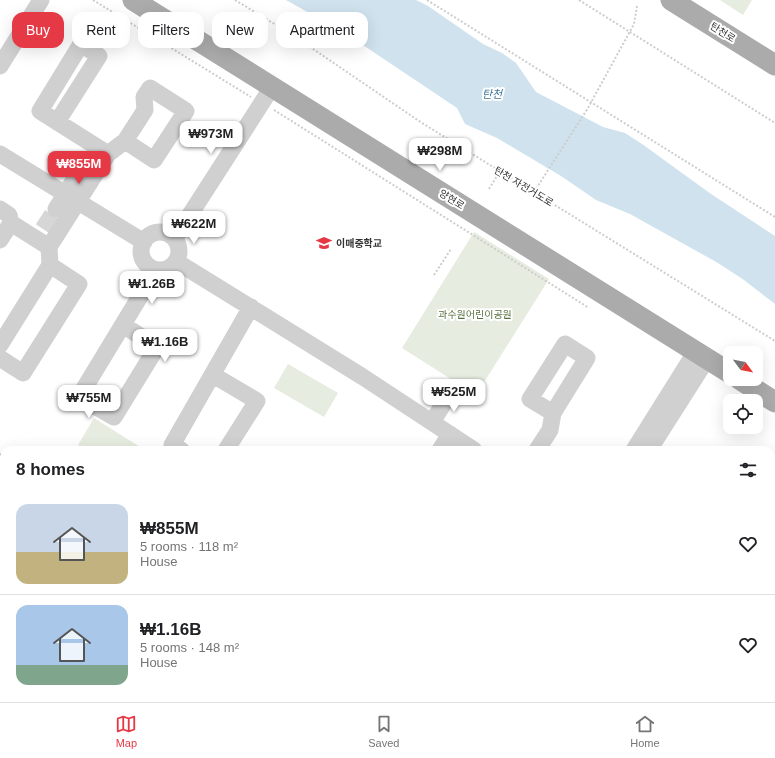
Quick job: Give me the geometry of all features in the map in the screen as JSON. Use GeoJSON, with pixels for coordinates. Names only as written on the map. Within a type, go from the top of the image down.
{"type":"FeatureCollection","features":[{"type":"Feature","properties":{"kind":"main road","name":"양현로"},"geometry":{"type":"LineString","coordinates":[[133,0],[267,95],[723,368]]}},
{"type":"Feature","properties":{"kind":"main road","name":"탄천로"},"geometry":{"type":"LineString","coordinates":[[671,0],[775,65]]}},
{"type":"Feature","properties":{"kind":"main road"},"geometry":{"type":"LineString","coordinates":[[750,386],[775,402]]}},
{"type":"Feature","properties":{"kind":"street"},"geometry":{"type":"LineString","coordinates":[[0,66],[42,0]]}},
{"type":"Feature","properties":{"kind":"street"},"geometry":{"type":"LineString","coordinates":[[58,122],[99,56],[81,44],[40,111],[108,154]]}},
{"type":"Feature","properties":{"kind":"street"},"geometry":{"type":"LineString","coordinates":[[61,77],[79,88]]}},
{"type":"Feature","properties":{"kind":"street"},"geometry":{"type":"LineString","coordinates":[[175,238],[267,95]]}},
{"type":"Feature","properties":{"kind":"street"},"geometry":{"type":"LineString","coordinates":[[56,209],[108,154],[125,141]]}},
{"type":"Feature","properties":{"kind":"street"},"geometry":{"type":"LineString","coordinates":[[0,154],[72,192],[144,242]]}},
{"type":"Feature","properties":{"kind":"street"},"geometry":{"type":"LineString","coordinates":[[0,345],[50,265],[49,247],[72,192]]}},
{"type":"Feature","properties":{"kind":"street"},"geometry":{"type":"LineString","coordinates":[[0,209],[9,215],[11,223],[49,247]]}},
{"type":"Feature","properties":{"kind":"street"},"geometry":{"type":"LineString","coordinates":[[0,240],[11,223]]}},
{"type":"Feature","properties":{"kind":"street"},"geometry":{"type":"LineString","coordinates":[[159,232],[171,234],[175,238],[180,250],[177,262],[167,270],[156,270],[148,266],[143,261],[141,248],[147,237],[159,232]]}},
{"type":"Feature","properties":{"kind":"street"},"geometry":{"type":"LineString","coordinates":[[177,262],[251,307],[468,446]]}},
{"type":"Feature","properties":{"kind":"street"},"geometry":{"type":"LineString","coordinates":[[0,358],[23,373],[79,284],[50,265]]}},
{"type":"Feature","properties":{"kind":"street"},"geometry":{"type":"LineString","coordinates":[[123,325],[157,347],[114,417],[79,397],[156,270]]}},
{"type":"Feature","properties":{"kind":"street"},"geometry":{"type":"LineString","coordinates":[[174,446],[172,445],[214,375],[251,307]]}},
{"type":"Feature","properties":{"kind":"street"},"geometry":{"type":"LineString","coordinates":[[644,446],[702,355]]}},
{"type":"Feature","properties":{"kind":"street"},"geometry":{"type":"LineString","coordinates":[[214,375],[257,401],[229,446]]}},
{"type":"Feature","properties":{"kind":"street"},"geometry":{"type":"LineString","coordinates":[[432,422],[453,388]]}},
{"type":"Feature","properties":{"kind":"street"},"geometry":{"type":"LineString","coordinates":[[540,446],[550,430],[553,413]]}},
{"type":"Feature","properties":{"kind":"street"},"geometry":{"type":"LineString","coordinates":[[442,446],[450,434]]}},
{"type":"Feature","properties":{"kind":"path"},"geometry":{"type":"LineString","coordinates":[[93,0],[267,95],[286,116],[589,308]]}},
{"type":"Feature","properties":{"kind":"path","name":"탄천 자전거도로"},"geometry":{"type":"LineString","coordinates":[[235,0],[291,34],[422,123],[775,341]]}},
{"type":"Feature","properties":{"kind":"path"},"geometry":{"type":"LineString","coordinates":[[427,0],[775,217]]}},
{"type":"Feature","properties":{"kind":"path"},"geometry":{"type":"LineString","coordinates":[[578,0],[775,123]]}},
{"type":"Feature","properties":{"kind":"path"},"geometry":{"type":"LineString","coordinates":[[534,192],[588,108],[634,24],[637,6]]}},
{"type":"Feature","properties":{"kind":"path"},"geometry":{"type":"LineString","coordinates":[[489,189],[500,171]]}},
{"type":"Feature","properties":{"kind":"path"},"geometry":{"type":"LineString","coordinates":[[434,275],[451,249]]}},
{"type":"Feature","properties":{"kind":"green space"},"geometry":{"type":"Polygon","coordinates":[[[720,0],[752,0],[743,15],[720,0]]]}},
{"type":"Feature","properties":{"kind":"green space","name":"과수원어린이공원"},"geometry":{"type":"Polygon","coordinates":[[[474,232],[549,279],[476,395],[402,348],[474,232]]]}},
{"type":"Feature","properties":{"kind":"green space"},"geometry":{"type":"Polygon","coordinates":[[[288,364],[338,393],[324,417],[274,388],[288,364]]]}},
{"type":"Feature","properties":{"kind":"green space"},"geometry":{"type":"Polygon","coordinates":[[[94,418],[139,446],[80,446],[78,445],[94,418]]]}},
{"type":"Feature","properties":{"kind":"water","name":"탄천"},"geometry":{"type":"Polygon","coordinates":[[[286,0],[416,0],[428,6],[483,44],[502,53],[516,63],[536,92],[603,127],[625,133],[711,194],[775,236],[775,304],[744,280],[718,263],[630,214],[596,200],[561,176],[497,138],[465,124],[457,108],[367,48],[368,12],[307,12],[286,0]]]}},
{"type":"Feature","properties":{"kind":"tunnel"},"geometry":{"type":"LineString","coordinates":[[74,180],[88,158]]}},
{"type":"Feature","properties":{"kind":"tunnel"},"geometry":{"type":"LineString","coordinates":[[43,229],[56,209]]}},
{"type":"Feature","properties":{"kind":"place","name":"이매중학교"},"geometry":{"type":"Point","coordinates":[324,243]}}]}
